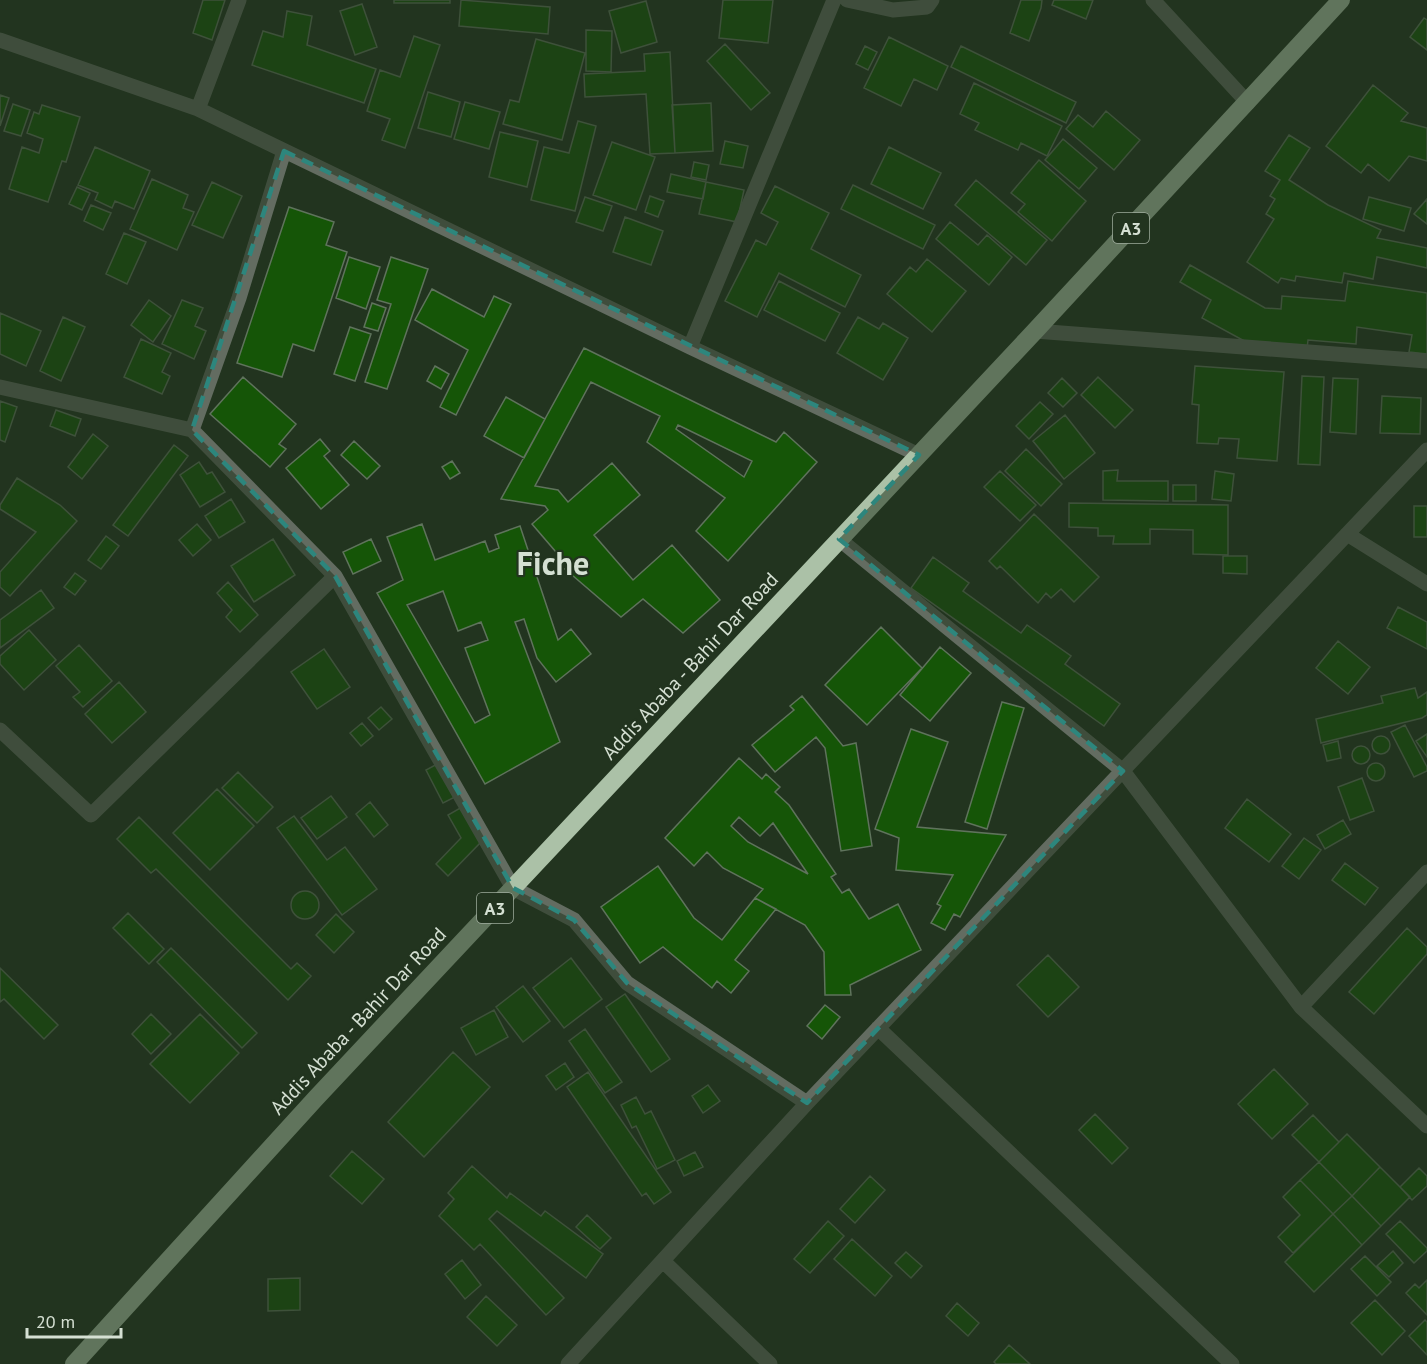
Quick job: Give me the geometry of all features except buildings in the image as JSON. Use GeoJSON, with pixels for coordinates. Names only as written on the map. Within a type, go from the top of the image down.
{"type":"FeatureCollection","features":[{"type":"Feature","properties":{"kind":"highway","name":"Addis Ababa - Bahir Dar Road"},"geometry":{"type":"LineString","coordinates":[[74,1364],[316,1098],[1248,103],[1341,0]]}},
{"type":"Feature","properties":{"kind":"street"},"geometry":{"type":"LineString","coordinates":[[198,109],[239,0]]}},
{"type":"Feature","properties":{"kind":"street"},"geometry":{"type":"LineString","coordinates":[[690,347],[834,0]]}},
{"type":"Feature","properties":{"kind":"street"},"geometry":{"type":"LineString","coordinates":[[847,0],[893,10],[927,7],[932,0]]}},
{"type":"Feature","properties":{"kind":"street"},"geometry":{"type":"LineString","coordinates":[[1153,0],[1248,103]]}},
{"type":"Feature","properties":{"kind":"street"},"geometry":{"type":"LineString","coordinates":[[0,40],[198,109],[690,347],[919,454]]}},
{"type":"Feature","properties":{"kind":"street"},"geometry":{"type":"LineString","coordinates":[[192,430],[239,298],[284,151]]}},
{"type":"Feature","properties":{"kind":"street"},"geometry":{"type":"LineString","coordinates":[[1035,331],[1427,361]]}},
{"type":"Feature","properties":{"kind":"street"},"geometry":{"type":"LineString","coordinates":[[0,387],[192,430],[336,576],[513,888],[574,920],[627,983],[807,1103]]}},
{"type":"Feature","properties":{"kind":"street"},"geometry":{"type":"LineString","coordinates":[[568,1364],[807,1103],[1427,450]]}},
{"type":"Feature","properties":{"kind":"street"},"geometry":{"type":"LineString","coordinates":[[1347,534],[1427,584]]}},
{"type":"Feature","properties":{"kind":"street"},"geometry":{"type":"LineString","coordinates":[[839,539],[1123,771],[1301,1007],[1427,1126]]}},
{"type":"Feature","properties":{"kind":"street"},"geometry":{"type":"LineString","coordinates":[[0,730],[91,815],[336,576]]}},
{"type":"Feature","properties":{"kind":"street"},"geometry":{"type":"LineString","coordinates":[[1301,1007],[1427,872]]}},
{"type":"Feature","properties":{"kind":"street"},"geometry":{"type":"LineString","coordinates":[[878,1028],[1232,1364]]}},
{"type":"Feature","properties":{"kind":"street"},"geometry":{"type":"LineString","coordinates":[[663,1261],[770,1364]]}},
{"type":"Feature","properties":{"kind":"highlighted area"},"geometry":{"type":"Polygon","coordinates":[[[284,151],[919,455],[839,539],[1123,771],[807,1103],[627,983],[574,920],[513,888],[335,576],[192,430],[284,151]]]}},
{"type":"Feature","properties":{"kind":"district","name":"Fiche"},"geometry":{"type":"Point","coordinates":[553,563]}}]}
